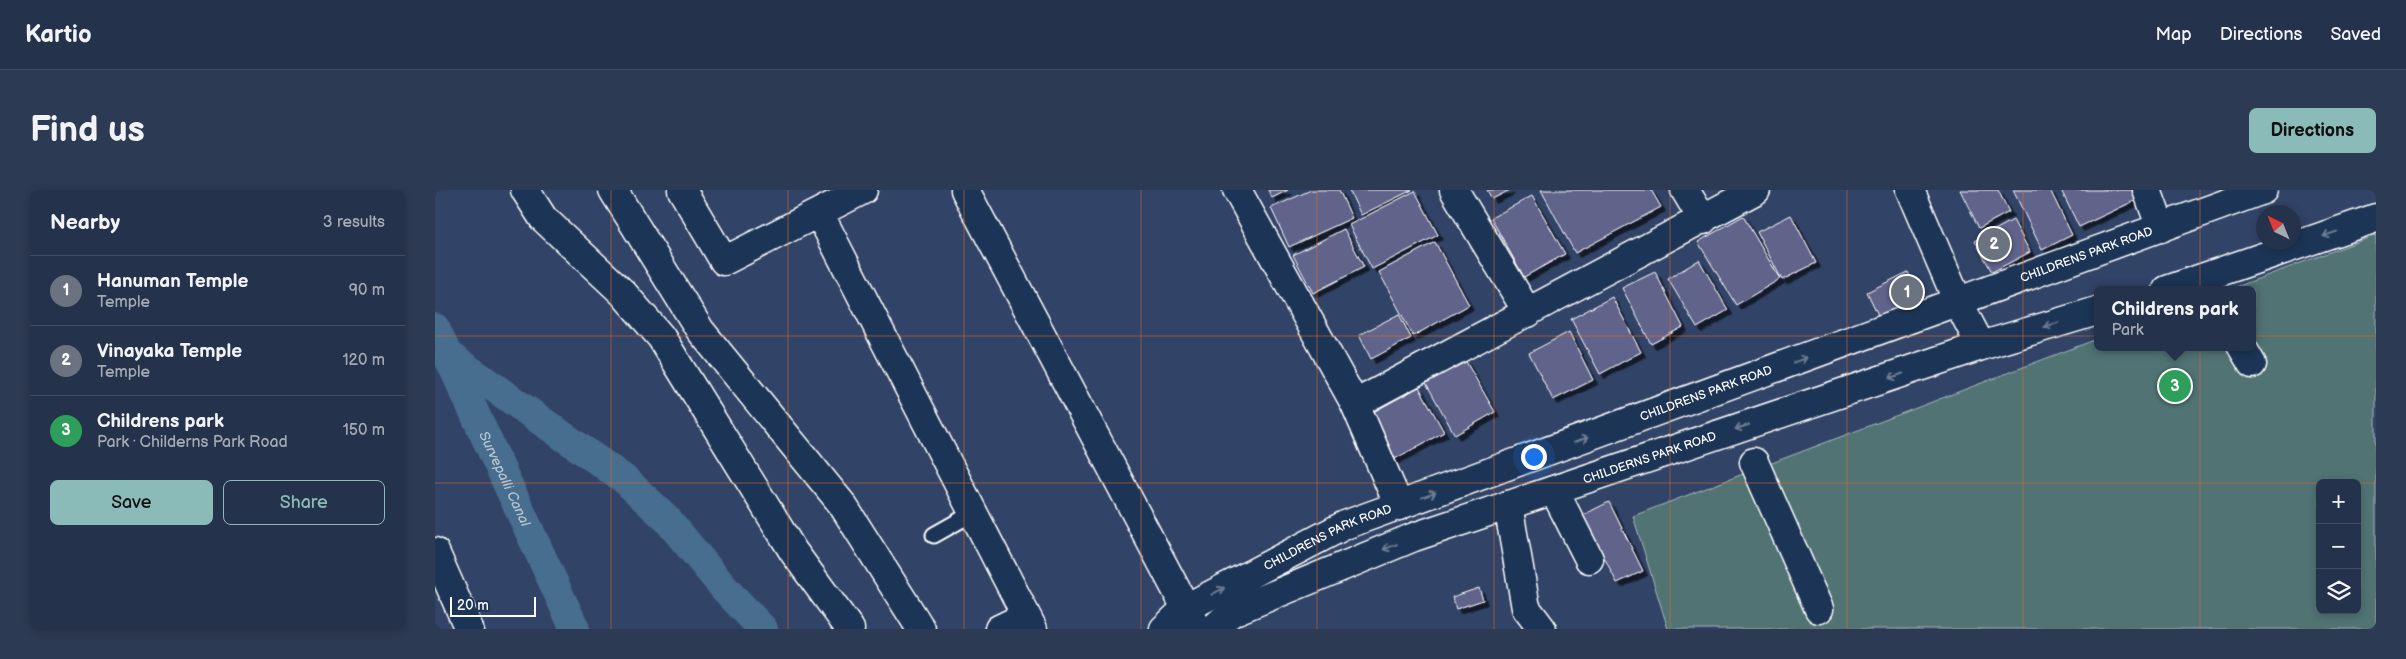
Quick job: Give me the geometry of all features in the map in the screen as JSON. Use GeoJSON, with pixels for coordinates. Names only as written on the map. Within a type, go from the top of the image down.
{"type":"FeatureCollection","features":[{"type":"Feature","properties":{"kind":"street"},"geometry":{"type":"LineString","coordinates":[[525,190],[543,218],[623,293],[661,337],[793,551],[851,629]]}},
{"type":"Feature","properties":{"kind":"street"},"geometry":{"type":"LineString","coordinates":[[613,190],[700,330],[843,504],[921,629]]}},
{"type":"Feature","properties":{"kind":"street"},"geometry":{"type":"LineString","coordinates":[[682,190],[724,261],[863,190]]}},
{"type":"Feature","properties":{"kind":"street"},"geometry":{"type":"LineString","coordinates":[[965,190],[1192,618]]}},
{"type":"Feature","properties":{"kind":"street"},"geometry":{"type":"LineString","coordinates":[[1237,190],[1355,404],[1399,506]]}},
{"type":"Feature","properties":{"kind":"street"},"geometry":{"type":"LineString","coordinates":[[1454,190],[1528,313]]}},
{"type":"Feature","properties":{"kind":"street"},"geometry":{"type":"LineString","coordinates":[[1685,190],[1703,220]]}},
{"type":"Feature","properties":{"kind":"street"},"geometry":{"type":"LineString","coordinates":[[1355,404],[1703,220],[1756,190]]}},
{"type":"Feature","properties":{"kind":"street"},"geometry":{"type":"LineString","coordinates":[[1910,190],[1959,302],[1981,346]]}},
{"type":"Feature","properties":{"kind":"street"},"geometry":{"type":"LineString","coordinates":[[2147,190],[2161,228]]}},
{"type":"Feature","properties":{"kind":"street","name":"CHILDRENS PARK ROAD"},"geometry":{"type":"LineString","coordinates":[[1164,629],[1192,618],[1345,525],[2263,190]]}},
{"type":"Feature","properties":{"kind":"street"},"geometry":{"type":"LineString","coordinates":[[819,213],[1029,622],[999,629]]}},
{"type":"Feature","properties":{"kind":"street"},"geometry":{"type":"LineString","coordinates":[[2192,286],[2205,284],[2376,218]]}},
{"type":"Feature","properties":{"kind":"street","name":"CHILDERNS PARK ROAD"},"geometry":{"type":"LineString","coordinates":[[1213,629],[1232,612],[1414,537],[1981,346],[2094,312]]}},
{"type":"Feature","properties":{"kind":"street"},"geometry":{"type":"LineString","coordinates":[[1755,462],[1819,609]]}},
{"type":"Feature","properties":{"kind":"street"},"geometry":{"type":"LineString","coordinates":[[1554,490],[1589,559]]}},
{"type":"Feature","properties":{"kind":"street"},"geometry":{"type":"LineString","coordinates":[[1509,505],[1527,608],[1542,629]]}},
{"type":"Feature","properties":{"kind":"street"},"geometry":{"type":"LineString","coordinates":[[435,552],[469,629]]}},
{"type":"Feature","properties":{"kind":"lane"},"geometry":{"type":"LineString","coordinates":[[933,535],[973,513]]}},
{"type":"Feature","properties":{"kind":"green space"},"geometry":{"type":"Polygon","coordinates":[[[2376,235],[2376,629],[1668,629],[1633,516],[2094,340],[2094,351],[2256,351],[2256,286],[2239,286],[2376,235]]]}},
{"type":"Feature","properties":{"kind":"building"},"geometry":{"type":"Polygon","coordinates":[[[1268,190],[1288,190],[1272,198],[1268,190]]]}},
{"type":"Feature","properties":{"kind":"building"},"geometry":{"type":"Polygon","coordinates":[[[1311,190],[1339,190],[1352,218],[1289,247],[1271,208],[1311,190]]]}},
{"type":"Feature","properties":{"kind":"building"},"geometry":{"type":"Polygon","coordinates":[[[1349,190],[1412,190],[1361,215],[1349,190]]]}},
{"type":"Feature","properties":{"kind":"building"},"geometry":{"type":"Polygon","coordinates":[[[1487,190],[1510,190],[1492,199],[1487,190]]]}},
{"type":"Feature","properties":{"kind":"building"},"geometry":{"type":"Polygon","coordinates":[[[1541,190],[1651,190],[1661,207],[1575,253],[1541,190]]]}},
{"type":"Feature","properties":{"kind":"building"},"geometry":{"type":"Polygon","coordinates":[[[1960,190],[1998,190],[2009,212],[1979,228],[1960,190]]]}},
{"type":"Feature","properties":{"kind":"building"},"geometry":{"type":"Polygon","coordinates":[[[2013,190],[2050,190],[2072,235],[2042,250],[2013,190]]]}},
{"type":"Feature","properties":{"kind":"building"},"geometry":{"type":"Polygon","coordinates":[[[2061,190],[2145,190],[2147,195],[2079,227],[2061,190]]]}},
{"type":"Feature","properties":{"kind":"building"},"geometry":{"type":"Polygon","coordinates":[[[1415,191],[1438,235],[1372,269],[1349,225],[1415,191]]]}},
{"type":"Feature","properties":{"kind":"building"},"geometry":{"type":"Polygon","coordinates":[[[1532,196],[1565,254],[1524,277],[1491,218],[1532,196]]]}},
{"type":"Feature","properties":{"kind":"building"},"geometry":{"type":"Polygon","coordinates":[[[1791,215],[1816,263],[1782,280],[1757,232],[1791,215]]]}},
{"type":"Feature","properties":{"kind":"building"},"geometry":{"type":"Polygon","coordinates":[[[1743,216],[1780,279],[1736,305],[1698,242],[1743,216]]]}},
{"type":"Feature","properties":{"kind":"building"},"geometry":{"type":"Polygon","coordinates":[[[2013,220],[2030,252],[1992,272],[1975,241],[2013,220]]]}},
{"type":"Feature","properties":{"kind":"building"},"geometry":{"type":"Polygon","coordinates":[[[1344,229],[1364,267],[1313,293],[1293,255],[1344,229]]]}},
{"type":"Feature","properties":{"kind":"building"},"geometry":{"type":"Polygon","coordinates":[[[1435,242],[1469,305],[1413,336],[1379,272],[1435,242]]]}},
{"type":"Feature","properties":{"kind":"building"},"geometry":{"type":"Polygon","coordinates":[[[1699,260],[1728,310],[1697,328],[1668,279],[1699,260]]]}},
{"type":"Feature","properties":{"kind":"building"},"geometry":{"type":"Polygon","coordinates":[[[1655,272],[1683,327],[1651,344],[1622,288],[1655,272]]]}},
{"type":"Feature","properties":{"kind":"building"},"geometry":{"type":"Polygon","coordinates":[[[1908,272],[1923,302],[1882,323],[1867,292],[1908,272]]]}},
{"type":"Feature","properties":{"kind":"building"},"geometry":{"type":"Polygon","coordinates":[[[1612,297],[1641,352],[1600,374],[1571,319],[1612,297]]]}},
{"type":"Feature","properties":{"kind":"building"},"geometry":{"type":"Polygon","coordinates":[[[1399,314],[1411,338],[1371,359],[1359,335],[1399,314]]]}},
{"type":"Feature","properties":{"kind":"building"},"geometry":{"type":"Polygon","coordinates":[[[1569,332],[1593,380],[1553,400],[1529,353],[1569,332]]]}},
{"type":"Feature","properties":{"kind":"building"},"geometry":{"type":"Polygon","coordinates":[[[1465,360],[1495,412],[1455,435],[1426,383],[1465,360]]]}},
{"type":"Feature","properties":{"kind":"building"},"geometry":{"type":"Polygon","coordinates":[[[1419,387],[1444,432],[1391,461],[1366,416],[1419,387]]]}},
{"type":"Feature","properties":{"kind":"building"},"geometry":{"type":"Polygon","coordinates":[[[1609,502],[1643,571],[1617,583],[1583,515],[1609,502]]]}},
{"type":"Feature","properties":{"kind":"building"},"geometry":{"type":"Polygon","coordinates":[[[1479,588],[1483,600],[1456,609],[1452,597],[1479,588]]]}},
{"type":"Feature","properties":{"kind":"waterway","name":"Survepalli Canal"},"geometry":{"type":"LineString","coordinates":[[435,328],[575,629]]}},
{"type":"Feature","properties":{"kind":"waterway"},"geometry":{"type":"LineString","coordinates":[[448,355],[624,479],[667,519],[724,588],[763,629]]}},
{"type":"Feature","properties":{"kind":"place","name":"Vinayaka Temple"},"geometry":{"type":"Point","coordinates":[1994,244]}},
{"type":"Feature","properties":{"kind":"place","name":"Hanuman Temple"},"geometry":{"type":"Point","coordinates":[1907,292]}},
{"type":"Feature","properties":{"kind":"place","name":"Childrens park"},"geometry":{"type":"Point","coordinates":[2175,386]}}]}
